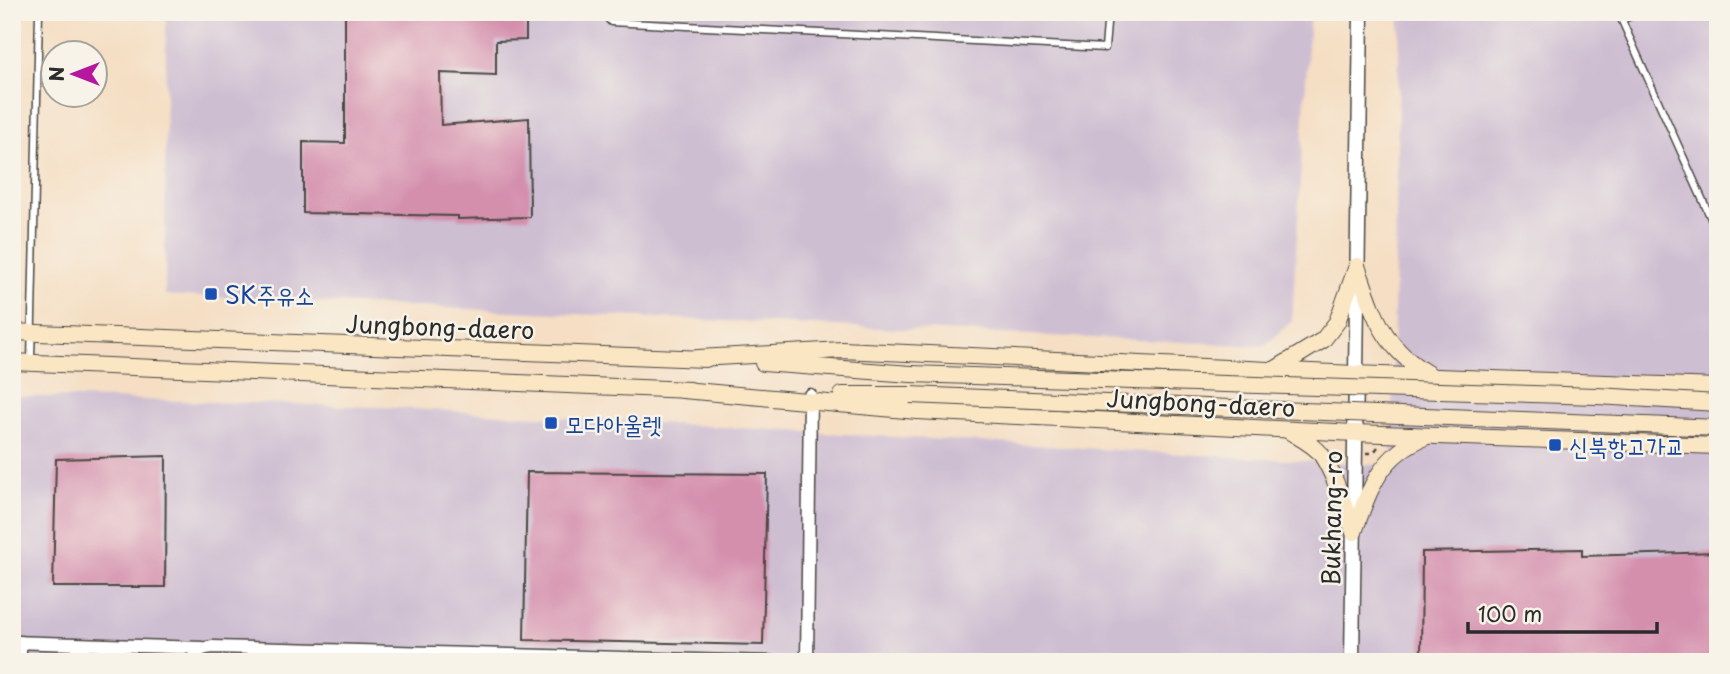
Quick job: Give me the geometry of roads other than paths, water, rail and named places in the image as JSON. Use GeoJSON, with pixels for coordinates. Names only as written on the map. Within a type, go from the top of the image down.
{"type":"FeatureCollection","features":[{"type":"Feature","properties":{"kind":"main road"},"geometry":{"type":"LineString","coordinates":[[1274,370],[1323,340],[1337,322],[1357,265]]}},
{"type":"Feature","properties":{"kind":"main road"},"geometry":{"type":"LineString","coordinates":[[1357,265],[1372,310],[1386,338],[1409,363],[1432,376]]}},
{"type":"Feature","properties":{"kind":"main road","name":"Jungbong-daero"},"geometry":{"type":"LineString","coordinates":[[12,332],[698,358],[911,374],[1583,396],[1718,403]]}},
{"type":"Feature","properties":{"kind":"main road","name":"Jungbong-daero"},"geometry":{"type":"LineString","coordinates":[[698,358],[842,350],[1355,374],[1718,387]]}},
{"type":"Feature","properties":{"kind":"main road","name":"Jungbong-daero"},"geometry":{"type":"LineString","coordinates":[[12,362],[683,390],[810,398],[917,411],[1355,433],[1718,446]]}},
{"type":"Feature","properties":{"kind":"main road","name":"Jungbong-daero"},"geometry":{"type":"LineString","coordinates":[[810,398],[910,395],[1718,428]]}},
{"type":"Feature","properties":{"kind":"main road"},"geometry":{"type":"LineString","coordinates":[[1285,429],[1320,453],[1338,489],[1354,532]]}},
{"type":"Feature","properties":{"kind":"main road"},"geometry":{"type":"LineString","coordinates":[[1354,532],[1370,486],[1392,457],[1406,445],[1430,435]]}},
{"type":"Feature","properties":{"kind":"street","name":"Bukhang-ro"},"geometry":{"type":"LineString","coordinates":[[1352,662],[1361,12]]}},
{"type":"Feature","properties":{"kind":"street"},"geometry":{"type":"LineString","coordinates":[[807,662],[810,398]]}},
{"type":"Feature","properties":{"kind":"street"},"geometry":{"type":"LineString","coordinates":[[20,662],[16,642],[453,657],[772,662]]}},
{"type":"Feature","properties":{"kind":"street"},"geometry":{"type":"LineString","coordinates":[[192,662],[193,656],[202,648]]}},
{"type":"Feature","properties":{"kind":"lane"},"geometry":{"type":"LineString","coordinates":[[31,362],[39,12]]}},
{"type":"Feature","properties":{"kind":"lane"},"geometry":{"type":"LineString","coordinates":[[602,12],[611,22],[1105,48],[1108,12]]}},
{"type":"Feature","properties":{"kind":"lane"},"geometry":{"type":"LineString","coordinates":[[1618,12],[1718,234]]}},
{"type":"Feature","properties":{"kind":"lane"},"geometry":{"type":"LineString","coordinates":[[1622,20],[1640,12]]}},
{"type":"Feature","properties":{"kind":"place","name":"SK주유소"},"geometry":{"type":"Point","coordinates":[211,294]}},
{"type":"Feature","properties":{"kind":"place","name":"모다아울렛"},"geometry":{"type":"Point","coordinates":[551,423]}},
{"type":"Feature","properties":{"kind":"place","name":"신북항고가교"},"geometry":{"type":"Point","coordinates":[1555,445]}}]}
